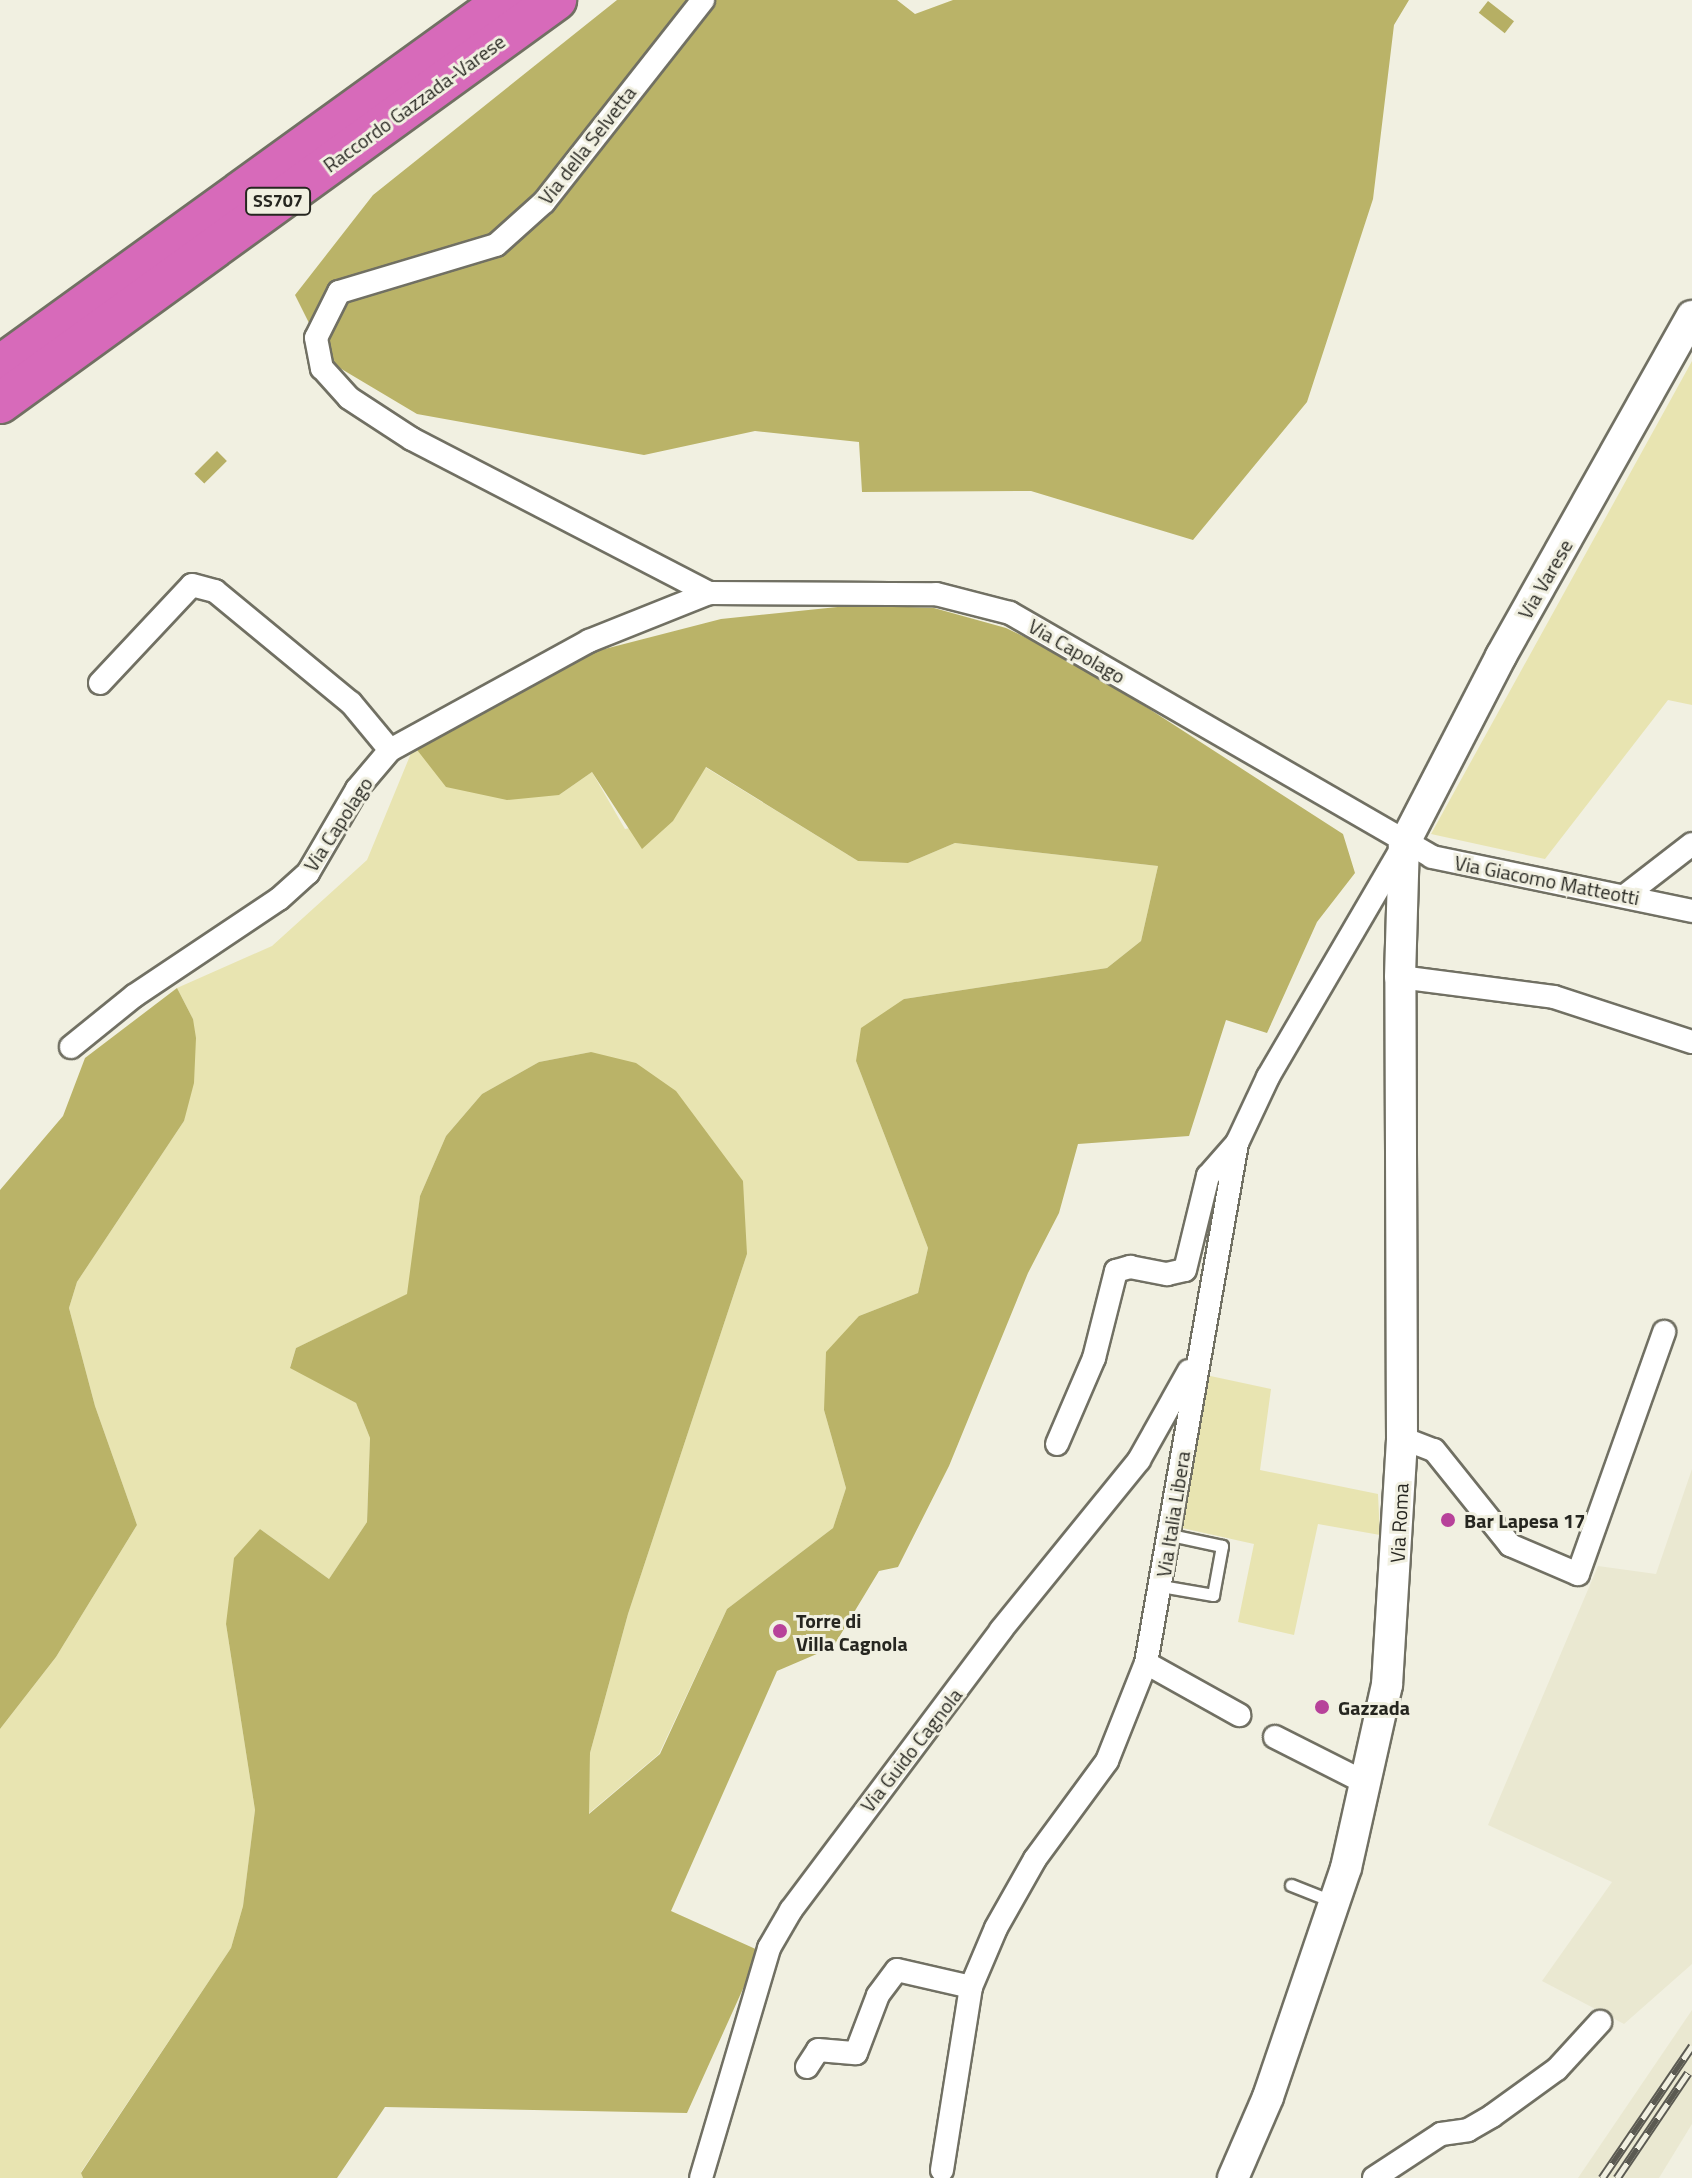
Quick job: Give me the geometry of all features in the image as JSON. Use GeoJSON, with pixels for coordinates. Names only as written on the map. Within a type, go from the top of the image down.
{"type":"FeatureCollection","features":[{"type":"Feature","properties":{"kind":"highway","name":"Raccordo Gazzada-Varese"},"geometry":{"type":"LineString","coordinates":[[0,366],[506,0]]}},
{"type":"Feature","properties":{"kind":"highway","name":"Raccordo Gazzada-Varese"},"geometry":{"type":"LineString","coordinates":[[0,403],[556,0]]}},
{"type":"Feature","properties":{"kind":"main road","name":"Via Varese"},"geometry":{"type":"LineString","coordinates":[[1404,844],[1501,656],[1692,316]]}},
{"type":"Feature","properties":{"kind":"main road","name":"Via Roma"},"geometry":{"type":"LineString","coordinates":[[1233,2178],[1268,2097],[1334,1902],[1368,1784],[1387,1685],[1402,1438],[1400,977],[1404,844]]}},
{"type":"Feature","properties":{"kind":"street","name":"Via della Selvetta"},"geometry":{"type":"LineString","coordinates":[[322,317],[339,292],[496,245],[544,202],[703,0]]}},
{"type":"Feature","properties":{"kind":"street","name":"Via Capolago"},"geometry":{"type":"LineString","coordinates":[[322,317],[316,338],[322,368],[349,398],[412,439],[709,593]]}},
{"type":"Feature","properties":{"kind":"street"},"geometry":{"type":"LineString","coordinates":[[100,683],[192,585],[215,591],[351,703],[390,750]]}},
{"type":"Feature","properties":{"kind":"street","name":"Via Capolago"},"geometry":{"type":"LineString","coordinates":[[71,1047],[134,996],[279,899],[308,873],[357,789],[390,750],[589,641],[709,593],[936,594],[1010,613],[1082,650],[1404,844]]}},
{"type":"Feature","properties":{"kind":"street","name":"Via Giacomo Matteotti"},"geometry":{"type":"LineString","coordinates":[[1404,844],[1432,857],[1692,911]]}},
{"type":"Feature","properties":{"kind":"street","name":"Via Italia Libera"},"geometry":{"type":"LineString","coordinates":[[943,2175],[971,1987],[996,1928],[1035,1859],[1107,1761],[1146,1663],[1171,1535],[1195,1359],[1237,1143],[1268,1077],[1404,844]]}},
{"type":"Feature","properties":{"kind":"street"},"geometry":{"type":"LineString","coordinates":[[1626,895],[1692,844]]}},
{"type":"Feature","properties":{"kind":"street"},"geometry":{"type":"LineString","coordinates":[[1400,977],[1554,997],[1692,1042]]}},
{"type":"Feature","properties":{"kind":"street"},"geometry":{"type":"LineString","coordinates":[[1057,1444],[1094,1358],[1116,1271],[1130,1267],[1167,1274],[1185,1270],[1208,1176],[1237,1143]]}},
{"type":"Feature","properties":{"kind":"street"},"geometry":{"type":"LineString","coordinates":[[1402,1438],[1434,1450],[1510,1545],[1578,1574],[1664,1332]]}},
{"type":"Feature","properties":{"kind":"street","name":"Via Guido Cagnola"},"geometry":{"type":"LineString","coordinates":[[701,2178],[769,1948],[833,1848],[1001,1630],[1139,1460],[1195,1359]]}},
{"type":"Feature","properties":{"kind":"street"},"geometry":{"type":"LineString","coordinates":[[1146,1663],[1239,1715]]}},
{"type":"Feature","properties":{"kind":"street"},"geometry":{"type":"LineString","coordinates":[[1275,1737],[1368,1784]]}},
{"type":"Feature","properties":{"kind":"street"},"geometry":{"type":"LineString","coordinates":[[807,2067],[818,2050],[856,2053],[878,1995],[897,1970],[971,1987]]}},
{"type":"Feature","properties":{"kind":"street"},"geometry":{"type":"LineString","coordinates":[[1374,2178],[1441,2134],[1468,2130],[1492,2116],[1557,2069],[1600,2022]]}},
{"type":"Feature","properties":{"kind":"lane"},"geometry":{"type":"LineString","coordinates":[[1161,1586],[1213,1595],[1222,1546],[1171,1535]]}},
{"type":"Feature","properties":{"kind":"lane"},"geometry":{"type":"LineString","coordinates":[[1291,1885],[1334,1902]]}},
{"type":"Feature","properties":{"kind":"shaded area"},"geometry":{"type":"Polygon","coordinates":[[[617,0],[897,0],[915,14],[953,0],[1409,0],[1394,25],[1373,199],[1307,402],[1193,540],[1031,491],[862,492],[859,442],[755,431],[644,455],[417,414],[328,361],[295,295],[373,195],[617,0]]]}},
{"type":"Feature","properties":{"kind":"shaded area"},"geometry":{"type":"Polygon","coordinates":[[[1488,1],[1514,21],[1505,33],[1479,13],[1488,1]]]}},
{"type":"Feature","properties":{"kind":"shaded area"},"geometry":{"type":"Polygon","coordinates":[[[1692,361],[1692,705],[1668,700],[1545,859],[1431,834],[1692,361]]]}},
{"type":"Feature","properties":{"kind":"shaded area"},"geometry":{"type":"Polygon","coordinates":[[[217,451],[227,461],[204,484],[194,474],[217,451]]]}},
{"type":"Feature","properties":{"kind":"shaded area"},"geometry":{"type":"Polygon","coordinates":[[[857,605],[934,608],[1006,628],[1078,663],[1343,834],[1355,873],[1317,922],[1267,1033],[1226,1020],[1189,1136],[1078,1144],[1059,1213],[1028,1273],[949,1466],[898,1567],[879,1571],[833,1647],[777,1671],[671,1911],[760,1951],[687,2113],[385,2107],[337,2178],[83,2178],[81,2173],[231,1948],[243,1906],[255,1810],[226,1624],[234,1558],[260,1529],[329,1579],[367,1522],[370,1438],[356,1403],[290,1368],[296,1348],[407,1294],[420,1196],[446,1136],[482,1094],[539,1062],[591,1052],[636,1063],[676,1091],[743,1181],[747,1254],[628,1614],[590,1753],[589,1814],[660,1754],[727,1609],[833,1528],[846,1488],[824,1410],[826,1352],[859,1316],[918,1293],[928,1248],[856,1061],[861,1028],[904,999],[1107,968],[1141,941],[1158,866],[955,843],[908,863],[858,861],[706,767],[673,821],[642,849],[592,772],[559,795],[507,800],[446,787],[414,746],[593,652],[721,619],[857,605]]]}},
{"type":"Feature","properties":{"kind":"shaded area"},"geometry":{"type":"Polygon","coordinates":[[[414,746],[559,795],[592,772],[625,829],[673,820],[705,767],[858,861],[908,863],[955,843],[1158,866],[1141,941],[1107,968],[904,999],[856,1061],[928,1248],[918,1293],[859,1316],[824,1410],[846,1488],[833,1528],[727,1609],[659,1754],[588,1814],[590,1753],[628,1614],[747,1254],[591,1052],[539,1062],[482,1094],[446,1136],[420,1196],[408,1294],[296,1348],[290,1367],[356,1403],[370,1438],[367,1522],[329,1579],[260,1529],[226,1624],[255,1810],[243,1906],[231,1948],[81,2172],[83,2178],[0,2178],[0,1729],[56,1657],[137,1525],[95,1406],[69,1308],[77,1282],[184,1121],[193,1019],[177,988],[272,946],[367,860],[414,746]]]}},
{"type":"Feature","properties":{"kind":"shaded area"},"geometry":{"type":"Polygon","coordinates":[[[177,988],[193,1019],[196,1038],[194,1083],[184,1121],[77,1282],[69,1308],[95,1406],[137,1525],[56,1657],[0,1729],[0,1190],[63,1116],[85,1058],[177,988]]]}},
{"type":"Feature","properties":{"kind":"shaded area"},"geometry":{"type":"Polygon","coordinates":[[[1201,1374],[1271,1389],[1260,1470],[1378,1494],[1380,1535],[1318,1524],[1294,1635],[1238,1622],[1254,1544],[1182,1528],[1201,1374]]]}},
{"type":"Feature","properties":{"kind":"shaded area"},"geometry":{"type":"Polygon","coordinates":[[[1692,1469],[1692,1964],[1624,2024],[1542,1981],[1612,1882],[1488,1825],[1598,1566],[1656,1574],[1692,1469]]]}},
{"type":"Feature","properties":{"kind":"shaded area"},"geometry":{"type":"Polygon","coordinates":[[[1692,2010],[1692,2124],[1659,2178],[1578,2178],[1692,2010]]]}},
{"type":"Feature","properties":{"kind":"railway"},"geometry":{"type":"LineString","coordinates":[[1602,2178],[1692,2046]]}},
{"type":"Feature","properties":{"kind":"railway"},"geometry":{"type":"LineString","coordinates":[[1617,2178],[1688,2073]]}},
{"type":"Feature","properties":{"kind":"place","name":"Bar Lapesa 17"},"geometry":{"type":"Point","coordinates":[1448,1520]}},
{"type":"Feature","properties":{"kind":"place","name":"Torre di Villa Cagnola"},"geometry":{"type":"Point","coordinates":[780,1631]}},
{"type":"Feature","properties":{"kind":"place","name":"Gazzada"},"geometry":{"type":"Point","coordinates":[1322,1707]}}]}
